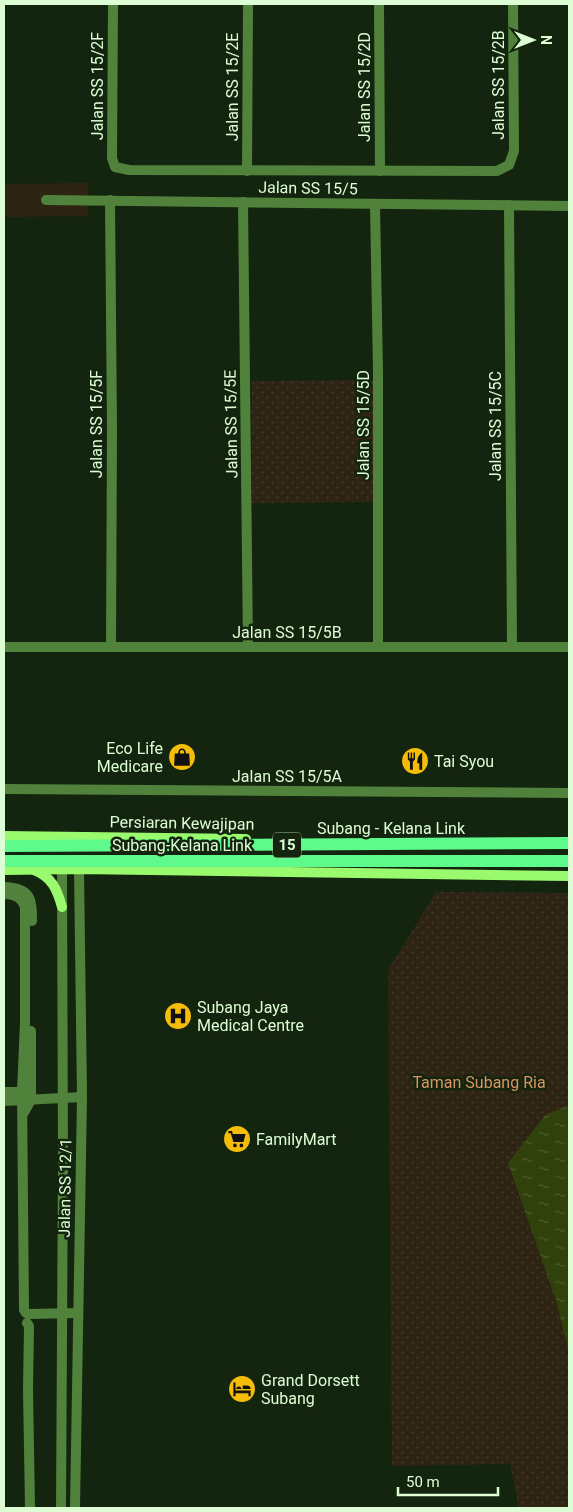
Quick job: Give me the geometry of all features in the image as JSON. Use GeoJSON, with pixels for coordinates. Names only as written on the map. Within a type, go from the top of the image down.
{"type":"FeatureCollection","features":[{"type":"Feature","properties":{"kind":"main road","name":"Persiaran Kewajipan"},"geometry":{"type":"LineString","coordinates":[[4,836],[569,844]]}},
{"type":"Feature","properties":{"kind":"main road"},"geometry":{"type":"LineString","coordinates":[[62,869],[63,852],[66,845],[81,836]]}},
{"type":"Feature","properties":{"kind":"main road"},"geometry":{"type":"LineString","coordinates":[[4,841],[74,844],[79,869]]}},
{"type":"Feature","properties":{"kind":"main road","name":"Subang - Kelana Link"},"geometry":{"type":"LineString","coordinates":[[4,846],[569,844]]}},
{"type":"Feature","properties":{"kind":"main road","name":"Subang-Kelana Link"},"geometry":{"type":"LineString","coordinates":[[4,861],[569,861]]}},
{"type":"Feature","properties":{"kind":"main road"},"geometry":{"type":"LineString","coordinates":[[31,869],[42,873],[51,880],[58,891],[62,907]]}},
{"type":"Feature","properties":{"kind":"main road"},"geometry":{"type":"LineString","coordinates":[[4,870],[79,869],[569,876]]}},
{"type":"Feature","properties":{"kind":"street","name":"Jalan SS 15/2F"},"geometry":{"type":"LineString","coordinates":[[113,4],[112,158],[115,167],[128,170],[247,171]]}},
{"type":"Feature","properties":{"kind":"street","name":"Jalan SS 15/2E"},"geometry":{"type":"LineString","coordinates":[[247,171],[248,4]]}},
{"type":"Feature","properties":{"kind":"street","name":"Jalan SS 15/2D"},"geometry":{"type":"LineString","coordinates":[[379,4],[380,171]]}},
{"type":"Feature","properties":{"kind":"street","name":"Jalan SS 15/2B"},"geometry":{"type":"LineString","coordinates":[[380,171],[498,171],[509,166],[514,151],[513,4]]}},
{"type":"Feature","properties":{"kind":"street"},"geometry":{"type":"LineString","coordinates":[[247,171],[380,171]]}},
{"type":"Feature","properties":{"kind":"street","name":"Jalan SS 15/5"},"geometry":{"type":"LineString","coordinates":[[46,200],[569,206]]}},
{"type":"Feature","properties":{"kind":"street","name":"Jalan SS 15/5F"},"geometry":{"type":"LineString","coordinates":[[110,200],[111,647]]}},
{"type":"Feature","properties":{"kind":"street","name":"Jalan SS 15/5E"},"geometry":{"type":"LineString","coordinates":[[243,202],[248,647]]}},
{"type":"Feature","properties":{"kind":"street","name":"Jalan SS 15/5D"},"geometry":{"type":"LineString","coordinates":[[375,204],[378,372],[378,647]]}},
{"type":"Feature","properties":{"kind":"street","name":"Jalan SS 15/5C"},"geometry":{"type":"LineString","coordinates":[[509,205],[512,647]]}},
{"type":"Feature","properties":{"kind":"street","name":"Jalan SS 15/5B"},"geometry":{"type":"LineString","coordinates":[[4,647],[569,647]]}},
{"type":"Feature","properties":{"kind":"street","name":"Jalan SS 15/5A"},"geometry":{"type":"LineString","coordinates":[[4,789],[569,793]]}},
{"type":"Feature","properties":{"kind":"street","name":"Jalan SS 12/1"},"geometry":{"type":"LineString","coordinates":[[61,1508],[62,869]]}},
{"type":"Feature","properties":{"kind":"street","name":"Jalan SS 12/1"},"geometry":{"type":"LineString","coordinates":[[75,1508],[82,1097],[79,869]]}},
{"type":"Feature","properties":{"kind":"street"},"geometry":{"type":"LineString","coordinates":[[4,887],[16,888],[26,892],[32,902],[27,1096],[22,1116],[24,1310],[29,1314],[78,1313]]}},
{"type":"Feature","properties":{"kind":"street"},"geometry":{"type":"LineString","coordinates":[[4,894],[16,896],[22,900],[25,907],[27,1096]]}},
{"type":"Feature","properties":{"kind":"street"},"geometry":{"type":"LineString","coordinates":[[4,1092],[44,1098],[82,1097]]}},
{"type":"Feature","properties":{"kind":"street"},"geometry":{"type":"LineString","coordinates":[[4,1101],[27,1096]]}},
{"type":"Feature","properties":{"kind":"street"},"geometry":{"type":"LineString","coordinates":[[27,1323],[29,1326],[30,1508]]}},
{"type":"Feature","properties":{"kind":"green space"},"geometry":{"type":"Polygon","coordinates":[[[88,183],[88,216],[4,217],[4,184],[88,183]]]}},
{"type":"Feature","properties":{"kind":"green space"},"geometry":{"type":"Polygon","coordinates":[[[373,380],[374,502],[252,503],[252,381],[373,380]]]}},
{"type":"Feature","properties":{"kind":"green space","name":"Taman Subang Ria"},"geometry":{"type":"Polygon","coordinates":[[[436,892],[569,893],[569,1508],[519,1508],[510,1464],[392,1466],[388,970],[436,892]]]}},
{"type":"Feature","properties":{"kind":"water"},"geometry":{"type":"Polygon","coordinates":[[[569,1105],[569,1352],[556,1300],[508,1163],[545,1115],[569,1105]]]}},
{"type":"Feature","properties":{"kind":"place","name":"Eco Life Medicare"},"geometry":{"type":"Point","coordinates":[182,757]}},
{"type":"Feature","properties":{"kind":"place","name":"Tai Syou"},"geometry":{"type":"Point","coordinates":[415,761]}},
{"type":"Feature","properties":{"kind":"place","name":"Subang Jaya Medical Centre"},"geometry":{"type":"Point","coordinates":[178,1016]}},
{"type":"Feature","properties":{"kind":"place","name":"FamilyMart"},"geometry":{"type":"Point","coordinates":[237,1139]}},
{"type":"Feature","properties":{"kind":"place","name":"Grand Dorsett Subang"},"geometry":{"type":"Point","coordinates":[242,1389]}}]}
